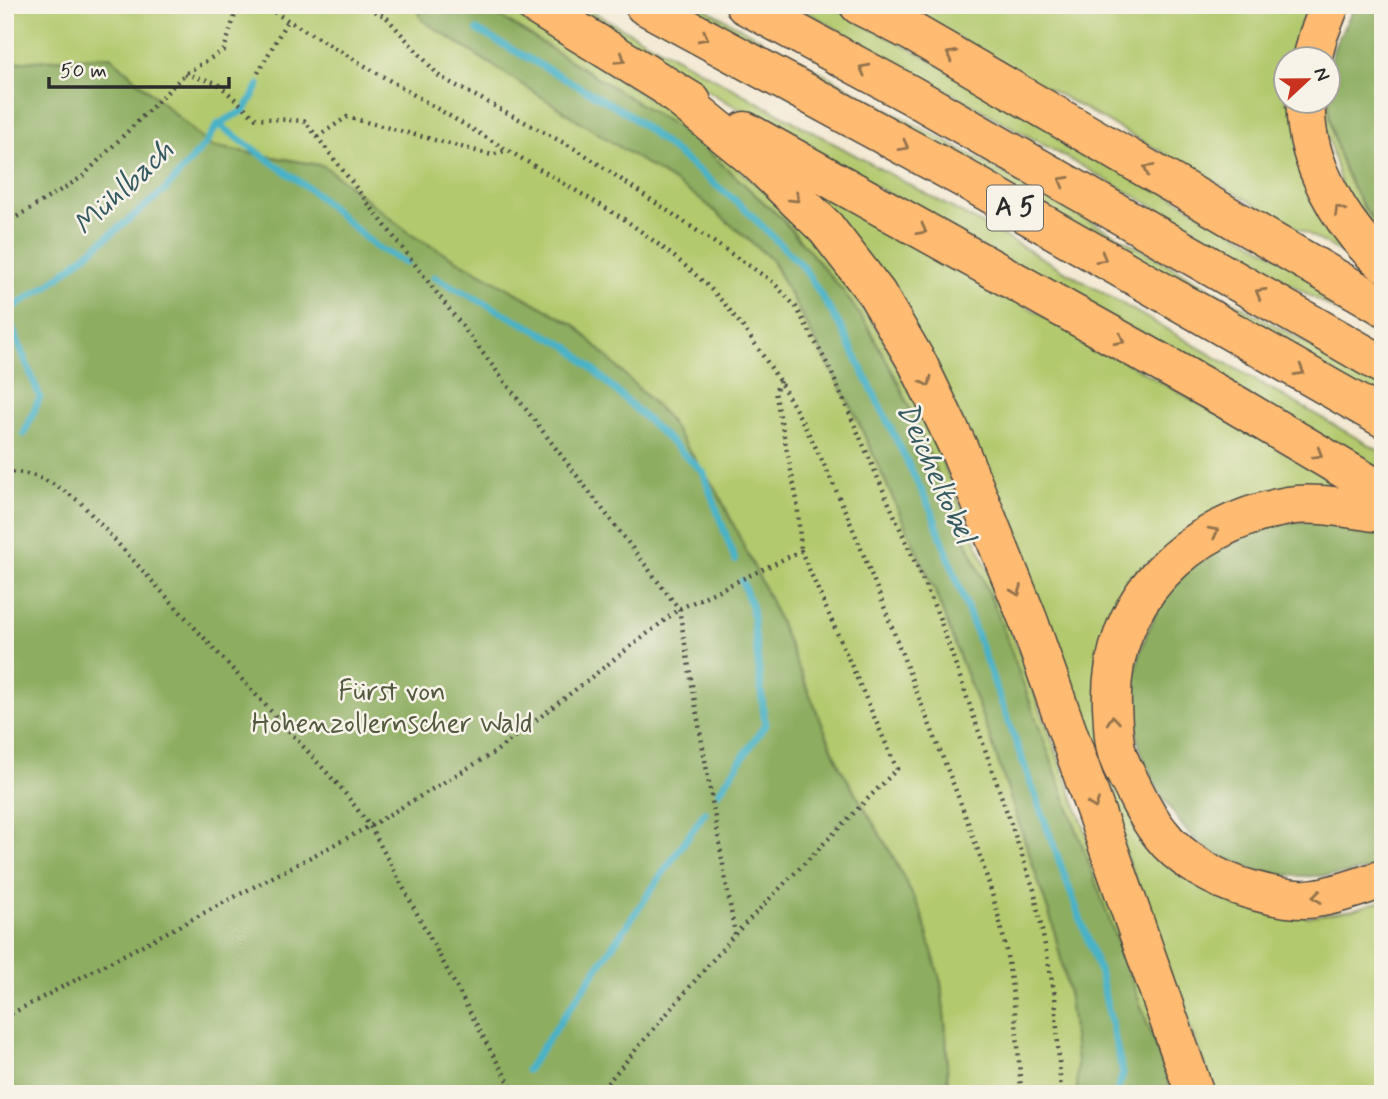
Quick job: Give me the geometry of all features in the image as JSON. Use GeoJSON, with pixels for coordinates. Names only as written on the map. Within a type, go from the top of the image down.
{"type":"FeatureCollection","features":[{"type":"Feature","properties":{"kind":"highway"},"geometry":{"type":"LineString","coordinates":[[535,5],[669,89],[1214,393],[1383,492]]}},
{"type":"Feature","properties":{"kind":"highway","name":"A 5"},"geometry":{"type":"LineString","coordinates":[[644,5],[965,180],[1383,418]]}},
{"type":"Feature","properties":{"kind":"highway","name":"A 5"},"geometry":{"type":"LineString","coordinates":[[745,5],[911,95],[1383,365]]}},
{"type":"Feature","properties":{"kind":"highway"},"geometry":{"type":"LineString","coordinates":[[859,5],[912,32],[1383,306]]}},
{"type":"Feature","properties":{"kind":"highway"},"geometry":{"type":"LineString","coordinates":[[1316,46],[1330,5]]}},
{"type":"Feature","properties":{"kind":"highway"},"geometry":{"type":"LineString","coordinates":[[669,89],[757,161],[826,229],[877,294],[918,364],[959,449],[1030,622],[1195,1094]]}},
{"type":"Feature","properties":{"kind":"highway"},"geometry":{"type":"LineString","coordinates":[[1308,116],[1312,149],[1340,214],[1364,246],[1383,262]]}},
{"type":"Feature","properties":{"kind":"highway"},"geometry":{"type":"LineString","coordinates":[[1383,513],[1332,506],[1290,506],[1240,518],[1198,540],[1170,562],[1133,611],[1118,648],[1111,680],[1118,757],[1160,835],[1191,862],[1230,884],[1267,895],[1315,899],[1383,879]]}},
{"type":"Feature","properties":{"kind":"path"},"geometry":{"type":"LineString","coordinates":[[5,223],[82,177],[185,74],[224,50],[238,5]]}},
{"type":"Feature","properties":{"kind":"path"},"geometry":{"type":"LineString","coordinates":[[262,5],[624,219],[677,257],[730,311],[780,381],[817,449],[867,561],[981,862],[1002,931],[1017,1017],[1021,1094]]}},
{"type":"Feature","properties":{"kind":"path"},"geometry":{"type":"LineString","coordinates":[[362,5],[386,18],[440,77],[579,151],[773,282],[796,307],[830,367],[939,617],[1034,890],[1055,996],[1061,1094]]}},
{"type":"Feature","properties":{"kind":"path"},"geometry":{"type":"LineString","coordinates":[[258,73],[288,19]]}},
{"type":"Feature","properties":{"kind":"path"},"geometry":{"type":"LineString","coordinates":[[185,74],[217,83],[256,117],[304,121],[679,609],[735,934]]}},
{"type":"Feature","properties":{"kind":"path"},"geometry":{"type":"LineString","coordinates":[[317,137],[347,117],[492,155],[508,150]]}},
{"type":"Feature","properties":{"kind":"path"},"geometry":{"type":"LineString","coordinates":[[598,1094],[735,934],[897,769],[801,551],[797,500],[775,392],[780,381]]}},
{"type":"Feature","properties":{"kind":"path"},"geometry":{"type":"LineString","coordinates":[[5,472],[21,471],[49,480],[80,502],[341,788],[370,826],[516,1094]]}},
{"type":"Feature","properties":{"kind":"path"},"geometry":{"type":"LineString","coordinates":[[5,1017],[370,826],[495,751],[679,609],[801,551]]}},
{"type":"Feature","properties":{"kind":"green space"},"geometry":{"type":"Polygon","coordinates":[[[5,5],[416,5],[423,20],[702,200],[771,259],[853,410],[934,589],[991,740],[1053,925],[1068,990],[1077,1060],[1077,1094],[948,1094],[941,983],[921,912],[891,853],[840,767],[771,602],[717,491],[575,325],[413,236],[324,166],[210,146],[110,56],[5,63],[5,5]]]}},
{"type":"Feature","properties":{"kind":"green space"},"geometry":{"type":"Polygon","coordinates":[[[416,5],[481,5],[691,136],[782,219],[843,291],[868,327],[898,382],[997,612],[1173,1094],[1077,1094],[1077,1060],[1068,990],[1053,925],[991,740],[934,589],[853,410],[771,259],[702,200],[422,20],[416,5]]]}},
{"type":"Feature","properties":{"kind":"green space"},"geometry":{"type":"Polygon","coordinates":[[[481,5],[504,5],[680,119],[780,205],[818,244],[881,335],[922,414],[993,582],[1183,1094],[1173,1094],[997,612],[898,382],[868,327],[843,291],[782,219],[691,136],[481,5]]]}},
{"type":"Feature","properties":{"kind":"green space"},"geometry":{"type":"Polygon","coordinates":[[[563,5],[580,5],[1007,238],[1383,453],[1383,476],[673,71],[563,5]]]}},
{"type":"Feature","properties":{"kind":"green space"},"geometry":{"type":"Polygon","coordinates":[[[667,5],[699,5],[1148,253],[1383,387],[1383,405],[667,5]]]}},
{"type":"Feature","properties":{"kind":"green space"},"geometry":{"type":"Polygon","coordinates":[[[794,5],[828,5],[920,54],[1383,316],[1383,338],[1237,253],[794,5]]]}},
{"type":"Feature","properties":{"kind":"green space"},"geometry":{"type":"Polygon","coordinates":[[[899,5],[1319,5],[1304,46],[1272,46],[1272,116],[1300,116],[1369,268],[899,5]]]}},
{"type":"Feature","properties":{"kind":"green space"},"geometry":{"type":"Polygon","coordinates":[[[1356,5],[1383,5],[1383,232],[1356,193],[1337,150],[1331,116],[1342,116],[1342,46],[1335,46],[1356,5]]]}},
{"type":"Feature","properties":{"kind":"green space","name":"Fürst von Hohenzollernscher Wald"},"geometry":{"type":"Polygon","coordinates":[[[110,56],[210,146],[324,166],[413,236],[575,325],[665,415],[717,491],[771,602],[840,767],[891,853],[921,912],[941,983],[948,1094],[5,1094],[5,63],[110,56]]]}},
{"type":"Feature","properties":{"kind":"green space"},"geometry":{"type":"Polygon","coordinates":[[[1323,116],[1330,116],[1333,135],[1364,210],[1383,232],[1383,242],[1343,193],[1323,116]]]}},
{"type":"Feature","properties":{"kind":"green space"},"geometry":{"type":"Polygon","coordinates":[[[791,173],[1352,490],[1129,596],[1125,801],[1306,917],[1352,910],[1383,900],[1383,1094],[1215,1094],[982,470],[791,173]]]}},
{"type":"Feature","properties":{"kind":"green space"},"geometry":{"type":"Polygon","coordinates":[[[1329,519],[1383,525],[1383,866],[1338,875],[1291,876],[1268,873],[1224,859],[1204,847],[1183,827],[1160,792],[1148,769],[1136,731],[1133,704],[1137,666],[1142,646],[1159,609],[1182,576],[1196,563],[1261,528],[1329,519]]]}},
{"type":"Feature","properties":{"kind":"waterway","name":"Deicheltobel"},"geometry":{"type":"LineString","coordinates":[[477,30],[627,113],[743,207],[804,268],[842,329],[932,512],[1099,970],[1123,1074],[1116,1094]]}},
{"type":"Feature","properties":{"kind":"waterway","name":"Mühlbach"},"geometry":{"type":"LineString","coordinates":[[5,312],[49,285],[166,189],[206,143],[218,124],[245,110],[259,85]]}},
{"type":"Feature","properties":{"kind":"waterway"},"geometry":{"type":"LineString","coordinates":[[218,124],[311,190],[376,247],[406,263]]}},
{"type":"Feature","properties":{"kind":"waterway"},"geometry":{"type":"LineString","coordinates":[[434,277],[569,347],[703,472],[735,560]]}},
{"type":"Feature","properties":{"kind":"waterway"},"geometry":{"type":"LineString","coordinates":[[6,312],[40,397],[24,434]]}},
{"type":"Feature","properties":{"kind":"waterway"},"geometry":{"type":"LineString","coordinates":[[719,792],[765,725],[752,608],[742,581]]}},
{"type":"Feature","properties":{"kind":"waterway"},"geometry":{"type":"LineString","coordinates":[[527,1070],[705,812]]}}]}
